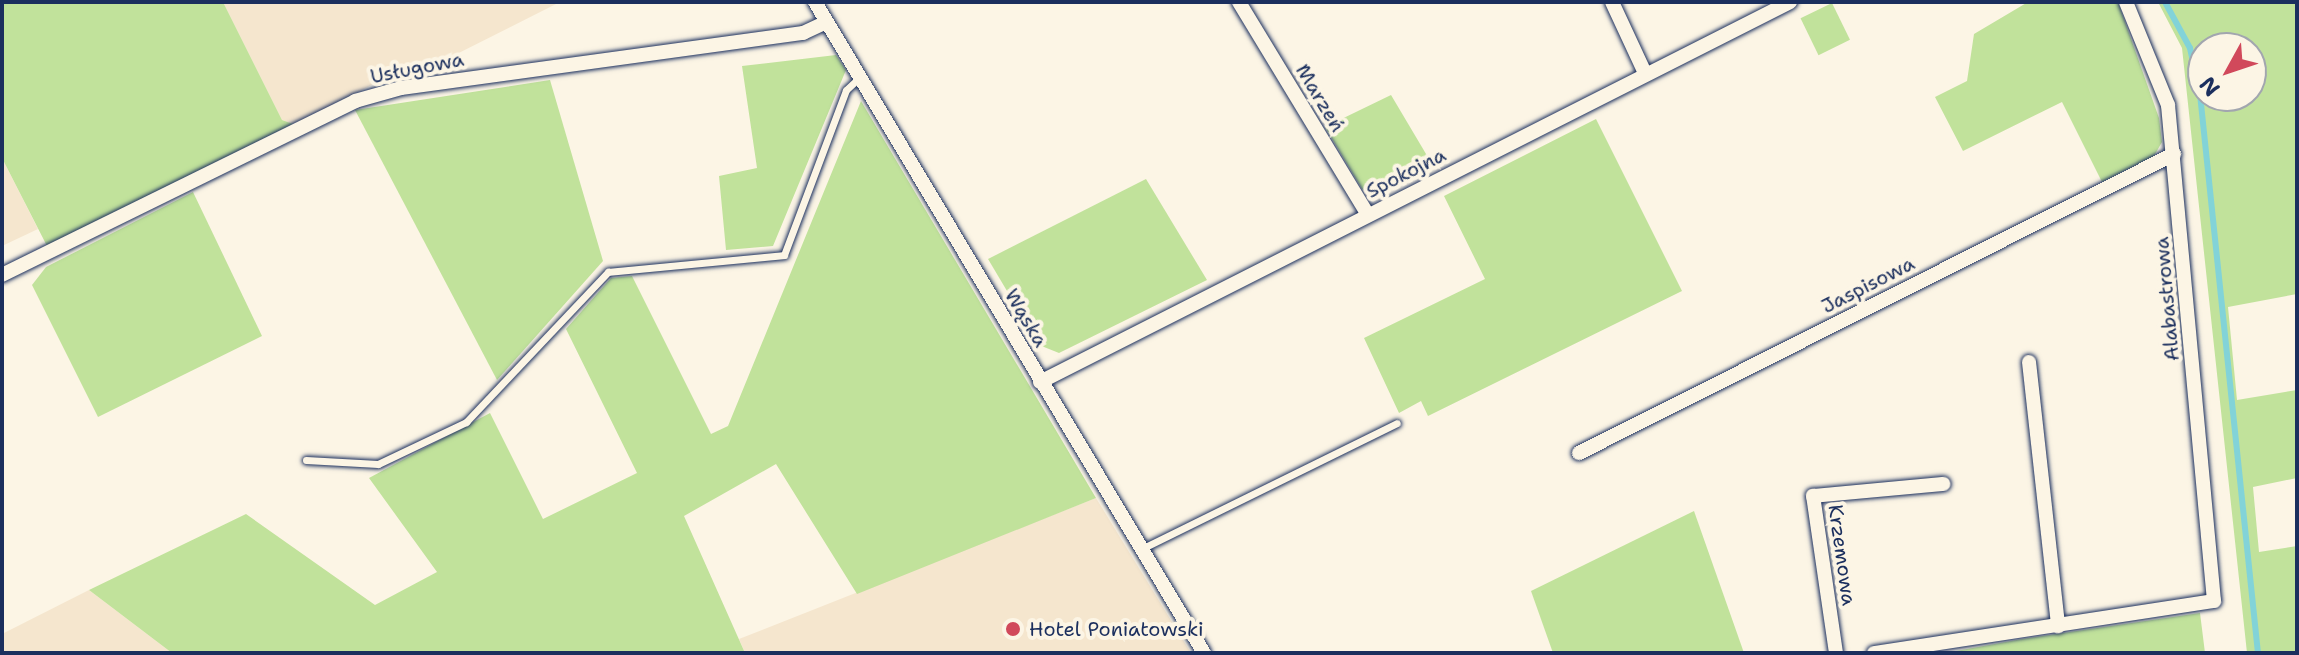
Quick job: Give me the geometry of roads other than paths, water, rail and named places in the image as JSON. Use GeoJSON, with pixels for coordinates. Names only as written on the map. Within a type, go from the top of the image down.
{"type":"FeatureCollection","features":[{"type":"Feature","properties":{"kind":"street","name":"Wąska"},"geometry":{"type":"LineString","coordinates":[[815,2],[1204,653]]}},
{"type":"Feature","properties":{"kind":"street","name":"Marzeń"},"geometry":{"type":"LineString","coordinates":[[1239,2],[1368,215]]}},
{"type":"Feature","properties":{"kind":"street"},"geometry":{"type":"LineString","coordinates":[[1612,2],[1645,73]]}},
{"type":"Feature","properties":{"kind":"street","name":"Spokojna"},"geometry":{"type":"LineString","coordinates":[[1040,382],[1790,2]]}},
{"type":"Feature","properties":{"kind":"street","name":"Alabastrowa"},"geometry":{"type":"LineString","coordinates":[[2058,626],[2214,601],[2168,105],[2126,2]]}},
{"type":"Feature","properties":{"kind":"street","name":"Usługowa"},"geometry":{"type":"LineString","coordinates":[[2,275],[367,98],[803,33],[827,22]]}},
{"type":"Feature","properties":{"kind":"street","name":"Jaspisowa"},"geometry":{"type":"LineString","coordinates":[[1579,453],[2174,154]]}},
{"type":"Feature","properties":{"kind":"street"},"geometry":{"type":"LineString","coordinates":[[1874,653],[2058,626],[2029,362]]}},
{"type":"Feature","properties":{"kind":"street","name":"Krzemowa"},"geometry":{"type":"LineString","coordinates":[[1836,653],[1813,496],[1943,484]]}},
{"type":"Feature","properties":{"kind":"lane"},"geometry":{"type":"LineString","coordinates":[[306,460],[378,464],[466,422],[608,272],[784,255],[846,90],[859,78]]}},
{"type":"Feature","properties":{"kind":"lane"},"geometry":{"type":"LineString","coordinates":[[1141,549],[1397,423]]}},
{"type":"Feature","properties":{"kind":"waterway"},"geometry":{"type":"LineString","coordinates":[[2165,2],[2190,48],[2200,94],[2258,653]]}},
{"type":"Feature","properties":{"kind":"place","name":"Hotel Poniatowski"},"geometry":{"type":"Point","coordinates":[1013,629]}}]}
